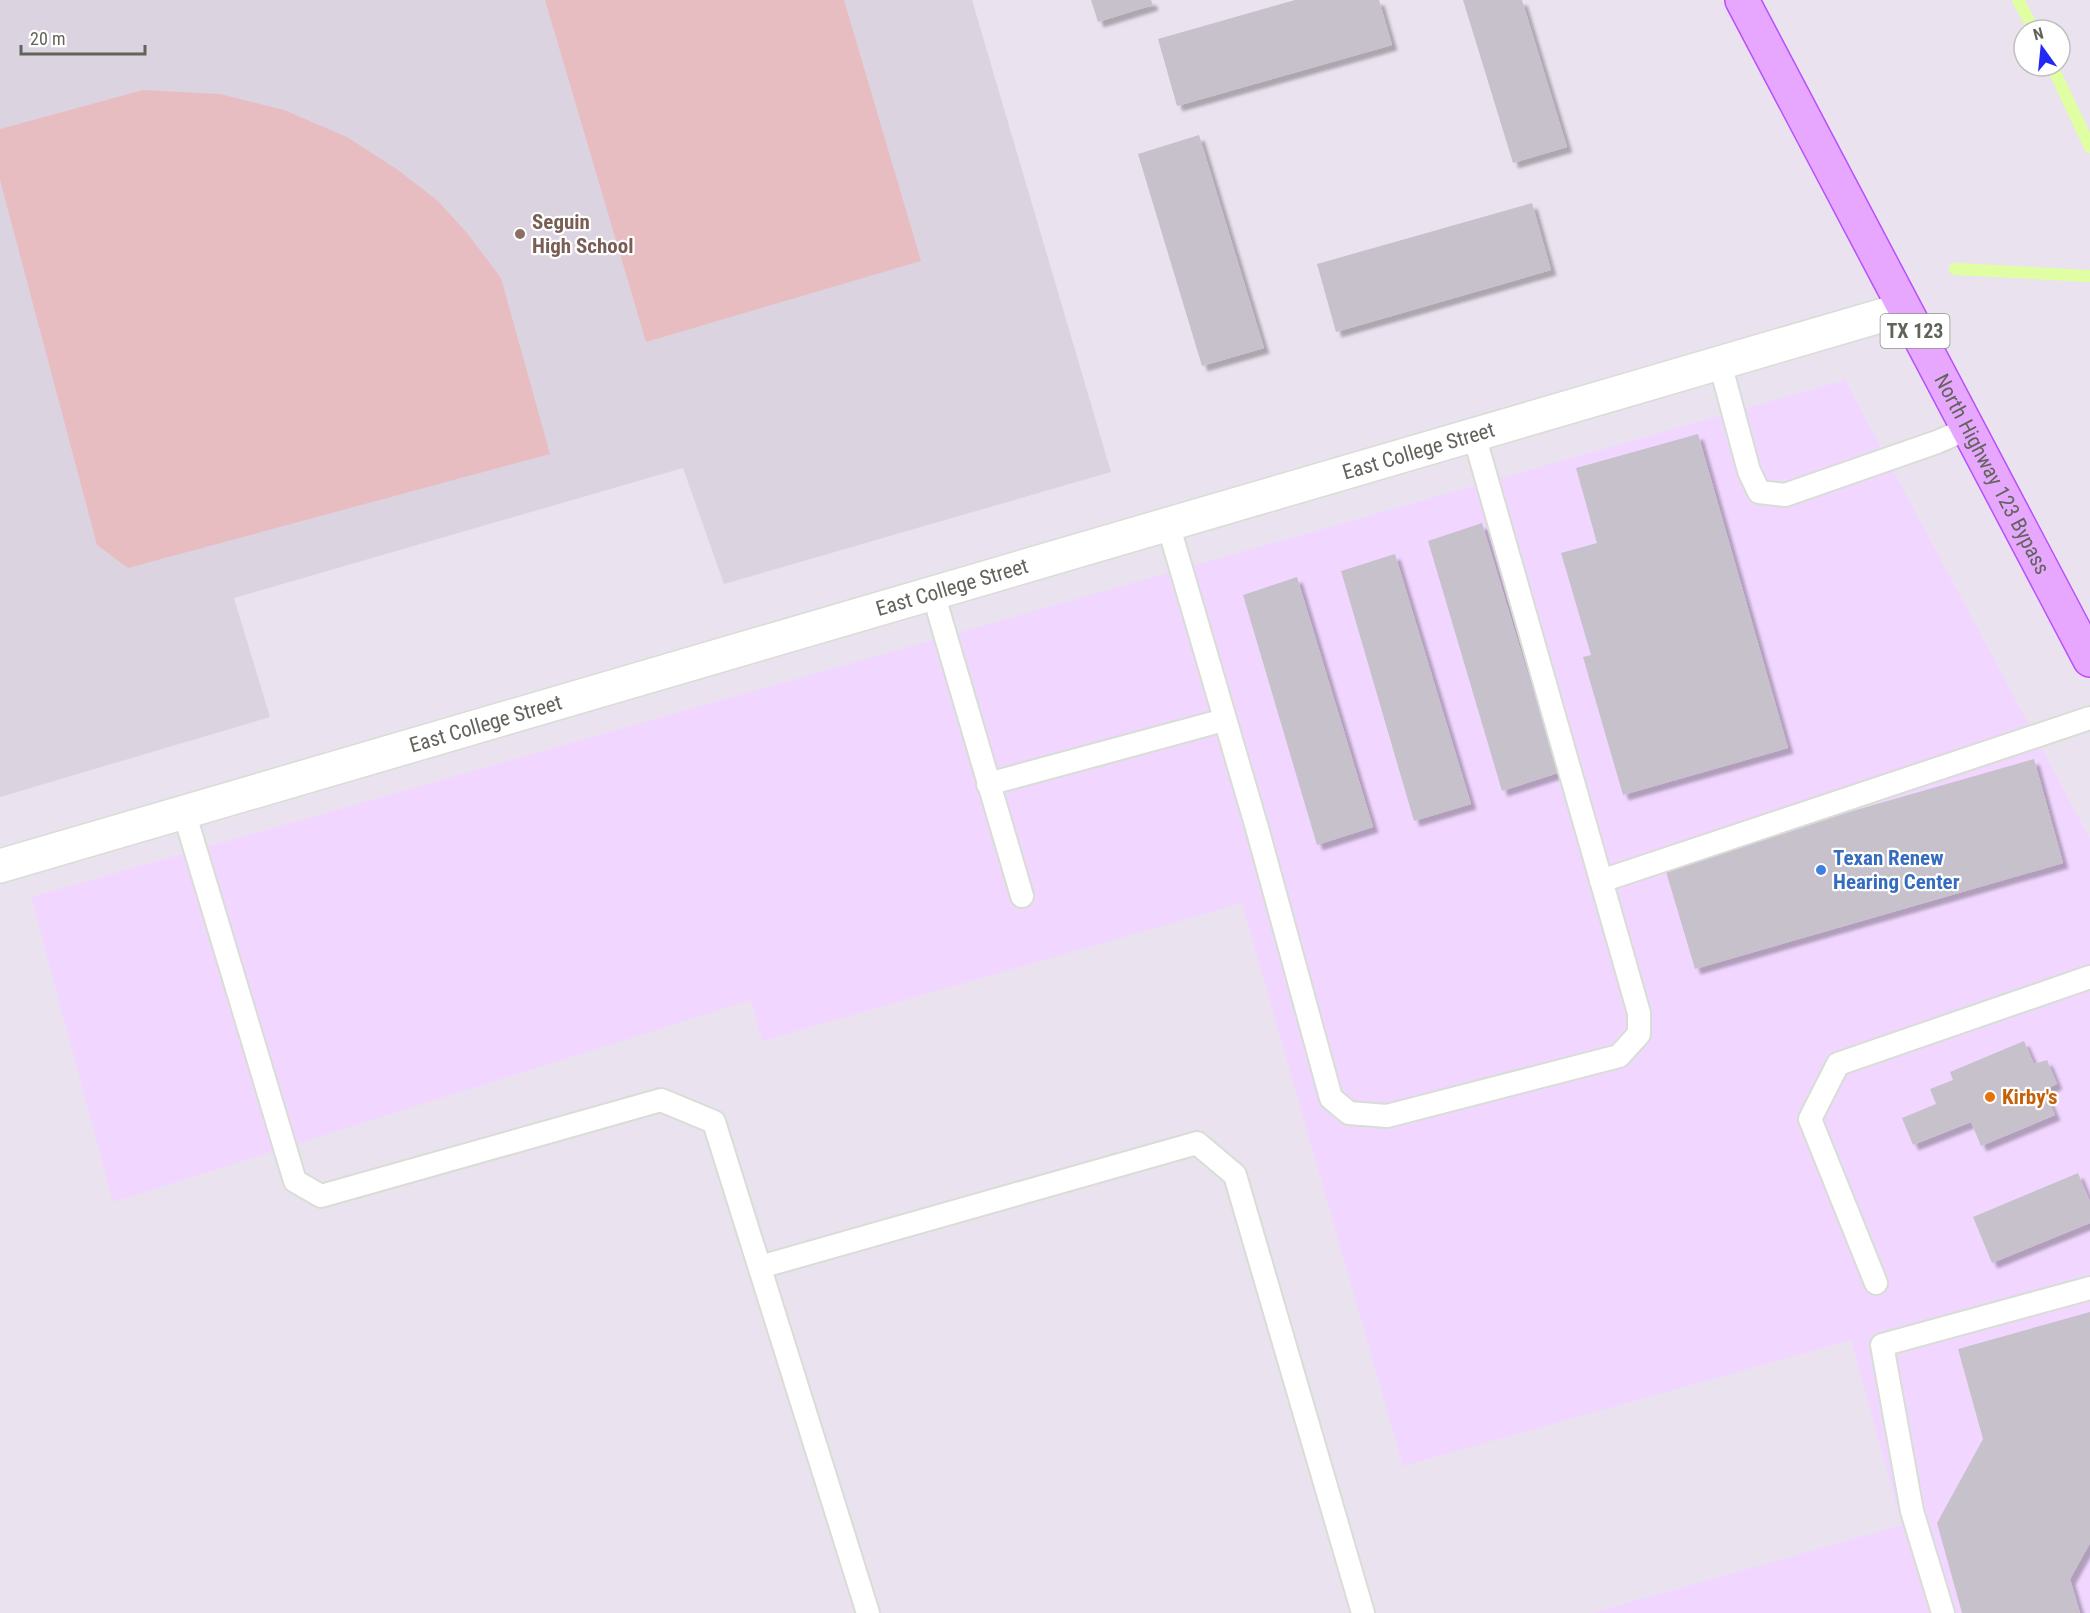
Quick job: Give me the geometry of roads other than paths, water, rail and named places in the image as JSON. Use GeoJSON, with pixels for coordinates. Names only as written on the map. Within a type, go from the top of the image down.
{"type":"FeatureCollection","features":[{"type":"Feature","properties":{"kind":"main road","name":"North Highway 123 Bypass"},"geometry":{"type":"LineString","coordinates":[[1742,0],[2090,660]]}},
{"type":"Feature","properties":{"kind":"street","name":"East College Street"},"geometry":{"type":"LineString","coordinates":[[0,866],[1904,309]]}},
{"type":"Feature","properties":{"kind":"lane"},"geometry":{"type":"LineString","coordinates":[[1720,363],[1749,471],[1759,492],[1785,495],[1938,442],[1967,429]]}},
{"type":"Feature","properties":{"kind":"lane"},"geometry":{"type":"LineString","coordinates":[[1168,524],[1257,828],[1331,1098],[1348,1113],[1387,1116],[1619,1056],[1639,1034],[1639,1013],[1474,435]]}},
{"type":"Feature","properties":{"kind":"lane"},"geometry":{"type":"LineString","coordinates":[[933,593],[1022,896]]}},
{"type":"Feature","properties":{"kind":"lane"},"geometry":{"type":"LineString","coordinates":[[1601,881],[2090,718]]}},
{"type":"Feature","properties":{"kind":"lane"},"geometry":{"type":"LineString","coordinates":[[988,784],[1224,720]]}},
{"type":"Feature","properties":{"kind":"lane"},"geometry":{"type":"LineString","coordinates":[[184,812],[295,1181],[321,1196],[662,1100],[714,1122],[868,1613]]}},
{"type":"Feature","properties":{"kind":"lane"},"geometry":{"type":"LineString","coordinates":[[1876,1283],[1810,1119],[1838,1064],[2090,977]]}},
{"type":"Feature","properties":{"kind":"lane"},"geometry":{"type":"LineString","coordinates":[[760,1267],[1197,1143],[1235,1175],[1363,1613]]}},
{"type":"Feature","properties":{"kind":"lane"},"geometry":{"type":"LineString","coordinates":[[1943,1613],[1912,1511],[1882,1345],[2090,1288]]}},
{"type":"Feature","properties":{"kind":"waterway"},"geometry":{"type":"LineString","coordinates":[[2018,0],[2028,18]]}},
{"type":"Feature","properties":{"kind":"waterway"},"geometry":{"type":"LineString","coordinates":[[2058,78],[2090,147]]}},
{"type":"Feature","properties":{"kind":"waterway"},"geometry":{"type":"LineString","coordinates":[[1955,269],[2090,276]]}},
{"type":"Feature","properties":{"kind":"place","name":"Seguin High School"},"geometry":{"type":"Point","coordinates":[520,234]}},
{"type":"Feature","properties":{"kind":"place","name":"Texan Renew Hearing Center"},"geometry":{"type":"Point","coordinates":[1821,870]}},
{"type":"Feature","properties":{"kind":"place","name":"Kirby's"},"geometry":{"type":"Point","coordinates":[1990,1097]}}]}
